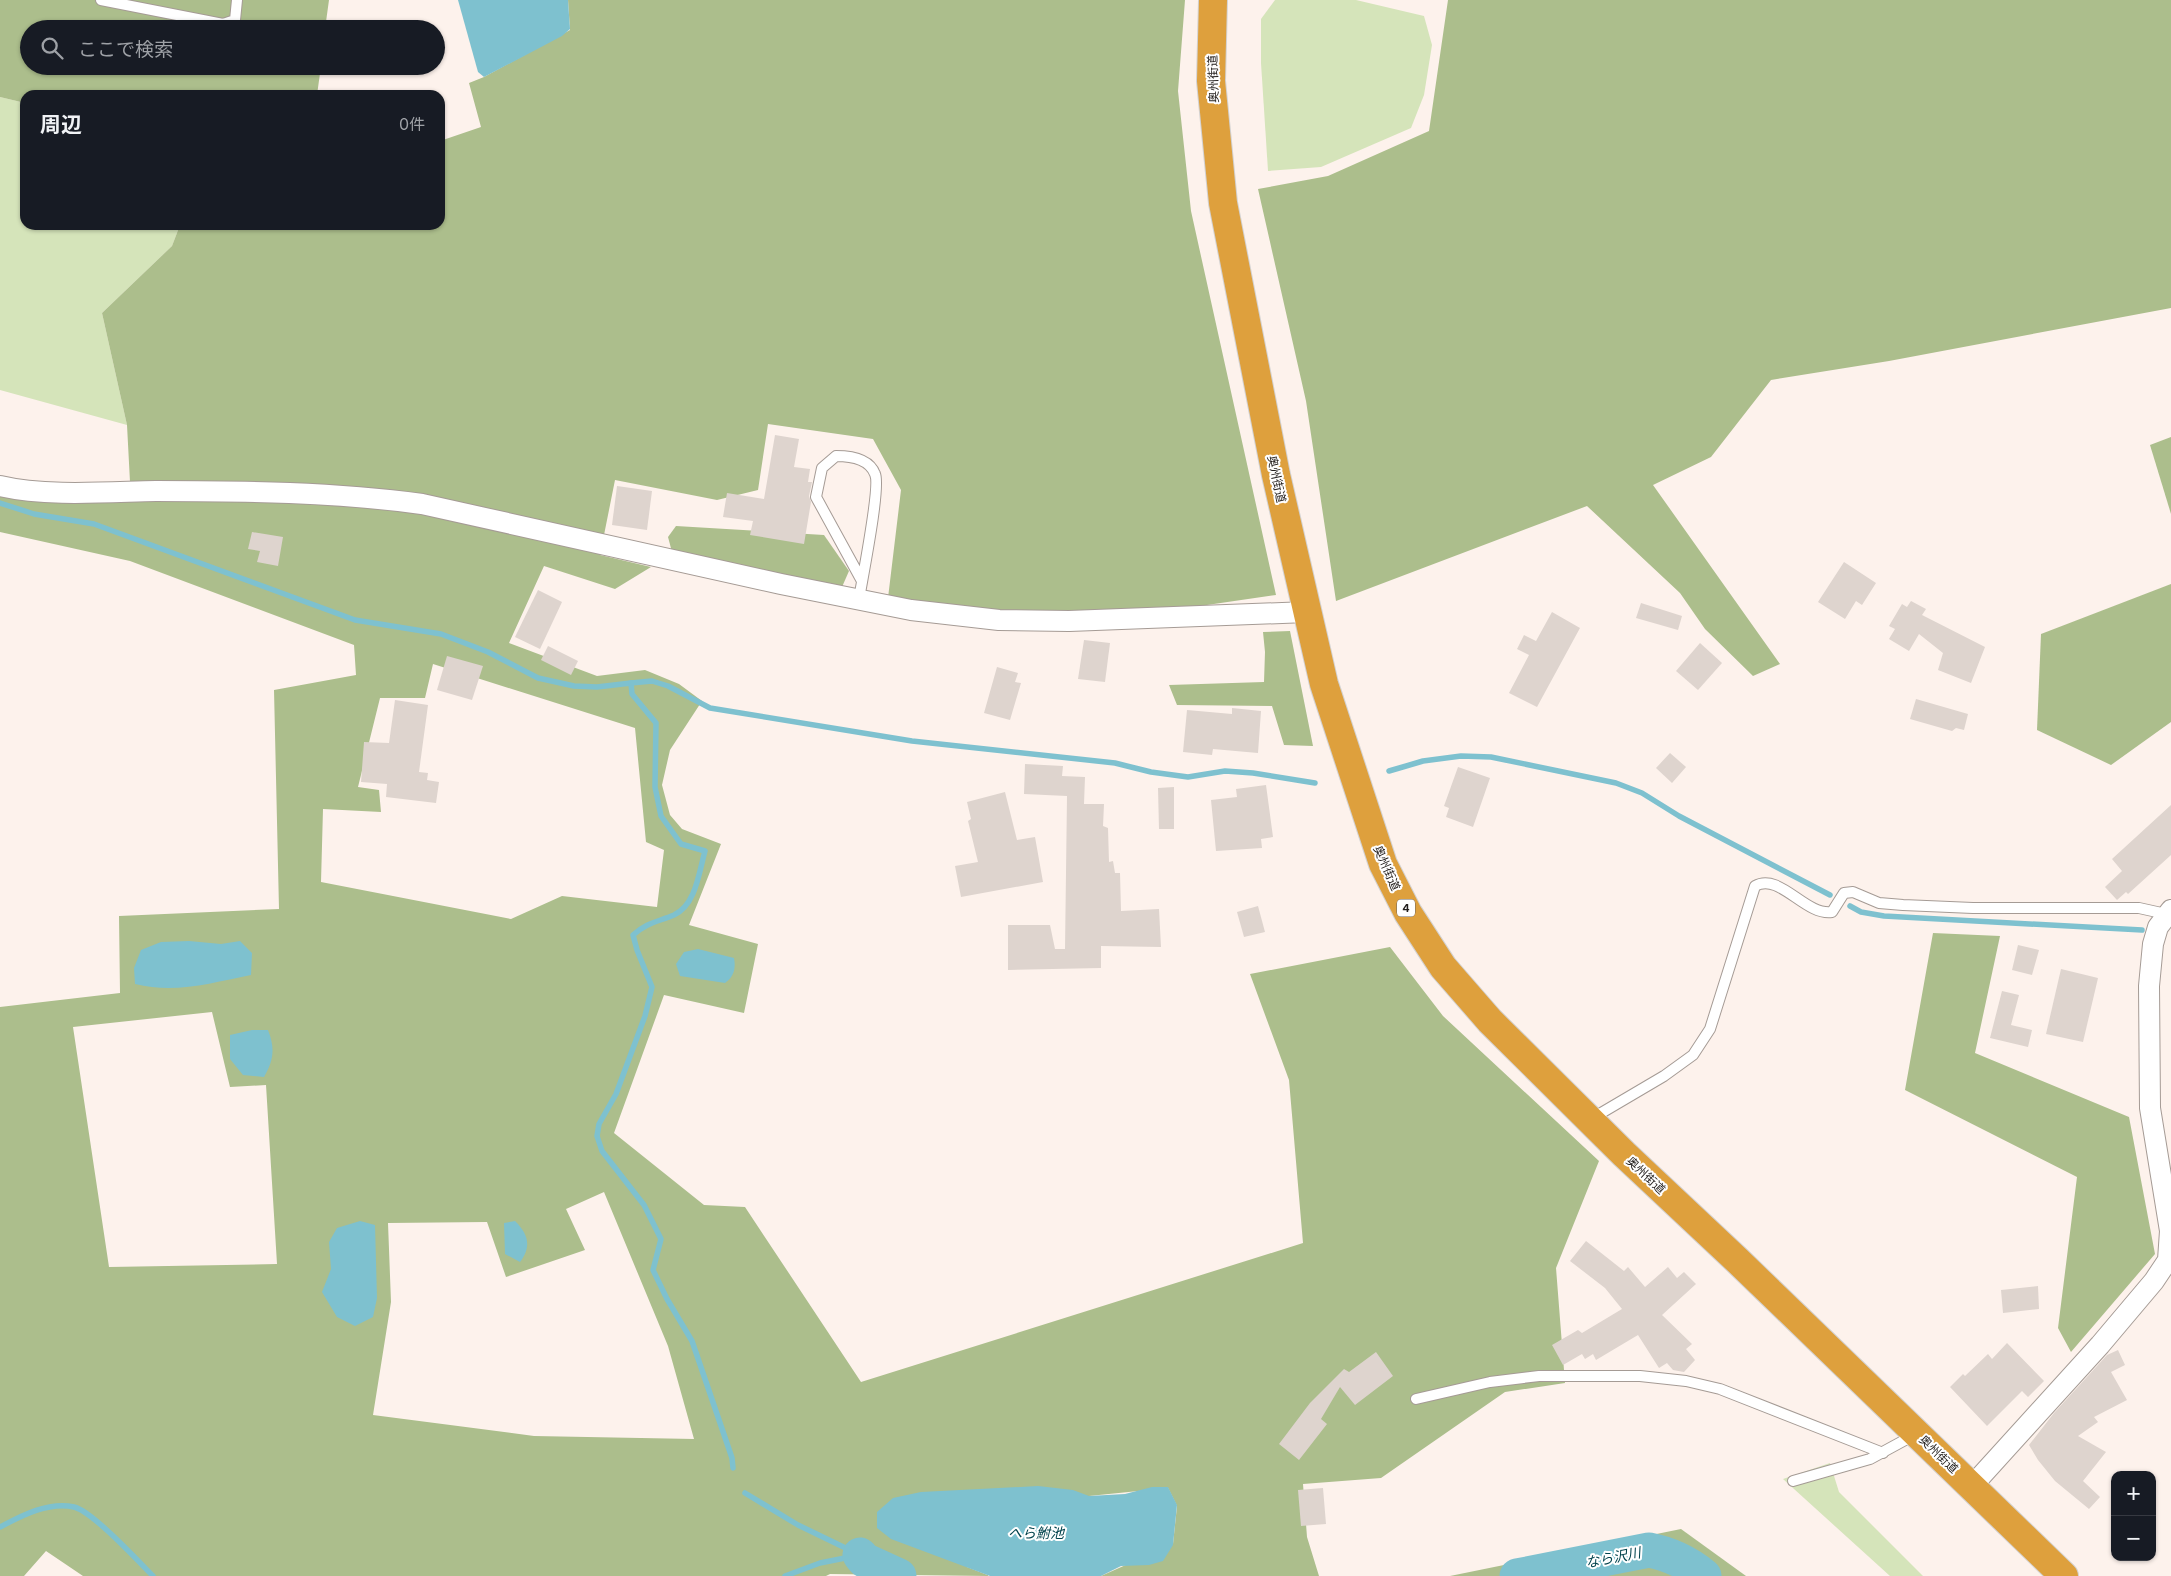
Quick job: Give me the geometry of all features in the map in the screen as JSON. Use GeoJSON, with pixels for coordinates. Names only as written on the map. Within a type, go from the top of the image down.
{"type":"FeatureCollection","features":[{"type":"Feature","properties":{"kind":"highway","name":"奥州街道"},"geometry":{"type":"LineString","coordinates":[[1213,0],[1211,82],[1223,203],[1276,475],[1324,684],[1383,864],[1408,913],[1444,967],[1490,1021],[2062,1574]]}},
{"type":"Feature","properties":{"kind":"street"},"geometry":{"type":"LineString","coordinates":[[0,486],[12,489],[57,492],[254,491],[378,498],[422,504],[781,584],[861,590],[911,610],[999,620],[1069,621],[1307,612]]}},
{"type":"Feature","properties":{"kind":"street"},"geometry":{"type":"LineString","coordinates":[[1972,1486],[2100,1345],[2170,1259],[2170,1231],[2150,1108],[2149,986],[2153,944],[2158,927],[2168,912]]}},
{"type":"Feature","properties":{"kind":"lane"},"geometry":{"type":"LineString","coordinates":[[101,0],[203,20]]}},
{"type":"Feature","properties":{"kind":"lane"},"geometry":{"type":"LineString","coordinates":[[235,20],[237,0]]}},
{"type":"Feature","properties":{"kind":"lane"},"geometry":{"type":"LineString","coordinates":[[836,456],[852,456],[866,462],[876,474],[876,490],[861,590],[816,497],[822,468],[836,456]]}},
{"type":"Feature","properties":{"kind":"lane"},"geometry":{"type":"LineString","coordinates":[[1590,1119],[1664,1076],[1693,1055],[1710,1028],[1755,886],[1762,882],[1772,883],[1822,913],[1832,912],[1844,893],[1852,892],[1879,903],[1903,905],[1973,908],[2138,908],[2168,912]]}},
{"type":"Feature","properties":{"kind":"lane"},"geometry":{"type":"LineString","coordinates":[[1416,1399],[1490,1382],[1539,1376],[1640,1376],[1686,1381],[1720,1389],[1883,1453]]}},
{"type":"Feature","properties":{"kind":"lane"},"geometry":{"type":"LineString","coordinates":[[1793,1481],[1870,1459],[1917,1433]]}},
{"type":"Feature","properties":{"kind":"green space"},"geometry":{"type":"Polygon","coordinates":[[[0,0],[329,0],[326,20],[20,20],[20,75],[320,75],[318,90],[20,90],[20,102],[0,97],[0,0]]]}},
{"type":"Feature","properties":{"kind":"green space"},"geometry":{"type":"Polygon","coordinates":[[[568,0],[1185,0],[1178,91],[1191,211],[1276,595],[1159,612],[971,611],[888,598],[901,490],[873,439],[768,424],[758,490],[717,500],[615,480],[600,555],[651,567],[615,589],[544,566],[509,643],[597,676],[645,670],[679,684],[702,701],[670,750],[662,785],[670,815],[682,829],[721,844],[689,925],[758,944],[744,1013],[664,995],[614,1133],[704,1205],[745,1207],[861,1382],[1303,1243],[1289,1080],[1250,974],[1390,947],[1443,1016],[1599,1161],[1556,1268],[1565,1383],[1505,1392],[1381,1478],[1303,1484],[1307,1537],[1319,1576],[1101,1576],[1173,1544],[1177,1506],[1168,1488],[1089,1496],[967,1567],[990,1576],[830,1574],[826,1576],[83,1576],[46,1551],[24,1576],[0,1576],[0,1007],[120,993],[119,916],[279,909],[274,690],[356,675],[354,645],[130,561],[0,532],[0,494],[130,482],[127,425],[102,313],[172,246],[178,230],[445,230],[445,139],[481,127],[469,83],[484,77],[570,30],[568,0]],[[433,664],[425,698],[380,698],[358,787],[379,790],[381,812],[323,809],[321,882],[511,919],[562,896],[657,907],[664,850],[646,842],[635,728],[433,664]],[[212,1012],[73,1027],[109,1267],[277,1264],[266,1085],[230,1087],[212,1012]],[[604,1192],[566,1209],[585,1250],[506,1277],[487,1222],[388,1223],[391,1302],[373,1415],[534,1436],[694,1439],[668,1346],[604,1192]]]}},
{"type":"Feature","properties":{"kind":"green space"},"geometry":{"type":"Polygon","coordinates":[[[1275,0],[1356,0],[1424,16],[1432,45],[1424,95],[1411,128],[1321,167],[1268,171],[1261,63],[1261,19],[1275,0]]]}},
{"type":"Feature","properties":{"kind":"green space"},"geometry":{"type":"Polygon","coordinates":[[[1448,0],[2171,0],[2171,308],[1889,361],[1771,380],[1711,457],[1653,485],[1780,664],[1753,676],[1705,629],[1680,593],[1587,506],[1336,601],[1306,401],[1258,189],[1328,176],[1429,131],[1448,0]]]}},
{"type":"Feature","properties":{"kind":"green space"},"geometry":{"type":"Polygon","coordinates":[[[0,97],[20,102],[20,230],[178,230],[172,246],[102,313],[127,425],[0,390],[0,97]]]}},
{"type":"Feature","properties":{"kind":"green space"},"geometry":{"type":"Polygon","coordinates":[[[2171,437],[2171,514],[2150,445],[2171,437]]]}},
{"type":"Feature","properties":{"kind":"green space"},"geometry":{"type":"Polygon","coordinates":[[[676,526],[824,535],[849,571],[842,587],[672,552],[668,537],[676,526]]]}},
{"type":"Feature","properties":{"kind":"green space"},"geometry":{"type":"Polygon","coordinates":[[[2171,584],[2171,722],[2111,765],[2037,730],[2041,634],[2171,584]]]}},
{"type":"Feature","properties":{"kind":"green space"},"geometry":{"type":"Polygon","coordinates":[[[1290,631],[1313,746],[1284,745],[1272,706],[1177,705],[1169,685],[1264,682],[1265,652],[1263,632],[1290,631]]]}},
{"type":"Feature","properties":{"kind":"green space"},"geometry":{"type":"Polygon","coordinates":[[[1933,933],[2000,936],[1975,1053],[2129,1117],[2155,1254],[2071,1352],[2058,1328],[2077,1177],[1905,1090],[1933,933]]]}},
{"type":"Feature","properties":{"kind":"green space"},"geometry":{"type":"Polygon","coordinates":[[[1830,1463],[1839,1492],[1923,1576],[1890,1576],[1783,1479],[1830,1463]]]}},
{"type":"Feature","properties":{"kind":"green space"},"geometry":{"type":"Polygon","coordinates":[[[1681,1529],[1746,1576],[1450,1576],[1681,1529]]]}},
{"type":"Feature","properties":{"kind":"water"},"geometry":{"type":"Polygon","coordinates":[[[458,0],[568,0],[570,29],[562,36],[484,77],[478,72],[458,0]]]}},
{"type":"Feature","properties":{"kind":"water"},"geometry":{"type":"Polygon","coordinates":[[[189,941],[221,944],[240,941],[252,953],[251,975],[179,988],[150,987],[135,984],[134,968],[141,950],[161,942],[189,941]]]}},
{"type":"Feature","properties":{"kind":"water"},"geometry":{"type":"Polygon","coordinates":[[[698,949],[734,958],[734,972],[728,981],[725,983],[680,976],[676,964],[684,952],[698,949]]]}},
{"type":"Feature","properties":{"kind":"water"},"geometry":{"type":"Polygon","coordinates":[[[252,1030],[268,1030],[270,1036],[272,1059],[264,1077],[243,1075],[230,1059],[230,1035],[252,1030]]]}},
{"type":"Feature","properties":{"kind":"water"},"geometry":{"type":"Polygon","coordinates":[[[360,1221],[375,1225],[377,1298],[373,1317],[355,1326],[337,1317],[322,1292],[331,1269],[329,1242],[337,1228],[360,1221]]]}},
{"type":"Feature","properties":{"kind":"water"},"geometry":{"type":"Polygon","coordinates":[[[515,1221],[527,1240],[526,1251],[520,1262],[505,1254],[504,1223],[515,1221]]]}},
{"type":"Feature","properties":{"kind":"water","name":"へら鮒池"},"geometry":{"type":"Polygon","coordinates":[[[1038,1486],[1073,1490],[1089,1496],[1125,1494],[1152,1487],[1168,1487],[1177,1505],[1173,1545],[1163,1561],[1149,1565],[1121,1566],[1101,1576],[990,1576],[891,1539],[877,1528],[877,1512],[893,1498],[921,1492],[1038,1486]]]}},
{"type":"Feature","properties":{"kind":"building"},"geometry":{"type":"Polygon","coordinates":[[[775,435],[799,439],[794,467],[810,469],[808,482],[812,482],[809,496],[811,502],[804,544],[750,535],[753,521],[723,517],[727,493],[764,499],[775,435]]]}},
{"type":"Feature","properties":{"kind":"building"},"geometry":{"type":"Polygon","coordinates":[[[617,486],[652,491],[647,530],[612,525],[617,486]]]}},
{"type":"Feature","properties":{"kind":"building"},"geometry":{"type":"Polygon","coordinates":[[[252,532],[283,537],[278,566],[257,562],[260,551],[248,549],[252,532]]]}},
{"type":"Feature","properties":{"kind":"building"},"geometry":{"type":"Polygon","coordinates":[[[1844,562],[1876,583],[1862,605],[1856,601],[1845,619],[1818,602],[1844,562]]]}},
{"type":"Feature","properties":{"kind":"building"},"geometry":{"type":"Polygon","coordinates":[[[538,590],[562,602],[540,649],[515,637],[538,590]]]}},
{"type":"Feature","properties":{"kind":"building"},"geometry":{"type":"Polygon","coordinates":[[[1911,601],[1926,609],[1922,615],[1985,647],[1971,683],[1938,670],[1943,653],[1919,634],[1909,651],[1889,639],[1895,629],[1889,626],[1902,604],[1907,607],[1911,601]]]}},
{"type":"Feature","properties":{"kind":"building"},"geometry":{"type":"Polygon","coordinates":[[[1641,603],[1682,616],[1678,630],[1636,618],[1641,603]]]}},
{"type":"Feature","properties":{"kind":"building"},"geometry":{"type":"Polygon","coordinates":[[[1552,612],[1580,628],[1537,707],[1509,693],[1529,655],[1517,649],[1524,635],[1536,641],[1552,612]]]}},
{"type":"Feature","properties":{"kind":"building"},"geometry":{"type":"Polygon","coordinates":[[[1084,640],[1110,643],[1105,682],[1078,679],[1084,640]]]}},
{"type":"Feature","properties":{"kind":"building"},"geometry":{"type":"Polygon","coordinates":[[[1700,643],[1722,663],[1698,690],[1676,671],[1700,643]]]}},
{"type":"Feature","properties":{"kind":"building"},"geometry":{"type":"Polygon","coordinates":[[[548,646],[578,661],[571,675],[541,660],[548,646]]]}},
{"type":"Feature","properties":{"kind":"building"},"geometry":{"type":"Polygon","coordinates":[[[447,656],[483,666],[472,700],[437,690],[447,656]]]}},
{"type":"Feature","properties":{"kind":"building"},"geometry":{"type":"Polygon","coordinates":[[[997,667],[1018,673],[1015,682],[1021,683],[1010,720],[984,713],[997,667]]]}},
{"type":"Feature","properties":{"kind":"building"},"geometry":{"type":"Polygon","coordinates":[[[1916,699],[1968,714],[1964,730],[1956,728],[1952,731],[1910,719],[1916,699]]]}},
{"type":"Feature","properties":{"kind":"building"},"geometry":{"type":"Polygon","coordinates":[[[395,700],[428,705],[419,772],[428,773],[427,780],[439,782],[436,803],[386,797],[387,784],[361,782],[364,742],[389,743],[395,700]]]}},
{"type":"Feature","properties":{"kind":"building"},"geometry":{"type":"Polygon","coordinates":[[[1232,708],[1261,711],[1258,753],[1213,749],[1212,755],[1183,752],[1187,710],[1232,714],[1232,708]]]}},
{"type":"Feature","properties":{"kind":"building"},"geometry":{"type":"Polygon","coordinates":[[[1670,753],[1686,767],[1672,783],[1656,768],[1670,753]]]}},
{"type":"Feature","properties":{"kind":"building"},"geometry":{"type":"Polygon","coordinates":[[[1025,764],[1063,766],[1062,776],[1085,777],[1084,804],[1104,804],[1103,826],[1108,828],[1109,862],[1113,861],[1115,873],[1120,873],[1121,911],[1159,909],[1161,947],[1101,946],[1101,968],[1008,970],[1008,925],[1050,925],[1055,949],[1065,949],[1067,796],[1024,794],[1025,764]]]}},
{"type":"Feature","properties":{"kind":"building"},"geometry":{"type":"Polygon","coordinates":[[[1458,767],[1490,778],[1473,827],[1446,817],[1449,808],[1444,806],[1458,767]]]}},
{"type":"Feature","properties":{"kind":"building"},"geometry":{"type":"Polygon","coordinates":[[[1266,785],[1273,837],[1261,839],[1262,848],[1216,851],[1211,800],[1237,797],[1236,789],[1266,785]]]}},
{"type":"Feature","properties":{"kind":"building"},"geometry":{"type":"Polygon","coordinates":[[[1174,787],[1174,829],[1159,829],[1158,788],[1174,787]]]}},
{"type":"Feature","properties":{"kind":"building"},"geometry":{"type":"Polygon","coordinates":[[[1005,792],[1017,840],[1035,837],[1043,882],[961,897],[955,866],[978,862],[968,821],[971,819],[967,802],[1005,792]]]}},
{"type":"Feature","properties":{"kind":"building"},"geometry":{"type":"Polygon","coordinates":[[[2171,805],[2171,855],[2128,894],[2126,892],[2117,900],[2105,887],[2122,871],[2112,859],[2171,805]]]}},
{"type":"Feature","properties":{"kind":"building"},"geometry":{"type":"Polygon","coordinates":[[[1258,906],[1265,932],[1244,937],[1237,912],[1258,906]]]}},
{"type":"Feature","properties":{"kind":"building"},"geometry":{"type":"Polygon","coordinates":[[[2018,945],[2039,950],[2032,975],[2012,970],[2018,945]]]}},
{"type":"Feature","properties":{"kind":"building"},"geometry":{"type":"Polygon","coordinates":[[[2061,969],[2098,978],[2083,1042],[2046,1034],[2061,969]]]}},
{"type":"Feature","properties":{"kind":"building"},"geometry":{"type":"Polygon","coordinates":[[[2002,991],[2019,995],[2011,1025],[2032,1030],[2028,1047],[1990,1038],[2002,991]]]}},
{"type":"Feature","properties":{"kind":"building"},"geometry":{"type":"Polygon","coordinates":[[[1586,1241],[1624,1271],[1628,1267],[1645,1287],[1668,1267],[1677,1278],[1684,1272],[1696,1284],[1662,1315],[1692,1344],[1686,1349],[1695,1360],[1684,1372],[1673,1370],[1667,1363],[1659,1368],[1638,1335],[1596,1360],[1593,1354],[1585,1359],[1582,1354],[1563,1365],[1552,1345],[1578,1330],[1582,1333],[1622,1309],[1605,1288],[1570,1261],[1586,1241]]]}},
{"type":"Feature","properties":{"kind":"building"},"geometry":{"type":"Polygon","coordinates":[[[2038,1286],[2039,1309],[2003,1313],[2001,1290],[2038,1286]]]}},
{"type":"Feature","properties":{"kind":"building"},"geometry":{"type":"Polygon","coordinates":[[[2007,1343],[2044,1381],[2028,1397],[2022,1391],[1987,1426],[1950,1387],[1963,1374],[1965,1376],[1988,1354],[1992,1359],[2007,1343]]]}},
{"type":"Feature","properties":{"kind":"building"},"geometry":{"type":"Polygon","coordinates":[[[2118,1350],[2125,1365],[2111,1372],[2127,1400],[2094,1417],[2098,1422],[2078,1436],[2106,1452],[2083,1481],[2100,1497],[2089,1509],[2055,1481],[2029,1445],[2054,1413],[2107,1355],[2118,1350]]]}},
{"type":"Feature","properties":{"kind":"building"},"geometry":{"type":"Polygon","coordinates":[[[1376,1352],[1393,1376],[1355,1405],[1340,1387],[1321,1419],[1327,1424],[1299,1460],[1279,1444],[1310,1403],[1344,1369],[1349,1372],[1376,1352]]]}},
{"type":"Feature","properties":{"kind":"building"},"geometry":{"type":"Polygon","coordinates":[[[1323,1488],[1326,1524],[1301,1526],[1298,1490],[1323,1488]]]}},
{"type":"Feature","properties":{"kind":"waterway"},"geometry":{"type":"LineString","coordinates":[[0,503],[34,514],[94,524],[355,620],[441,634],[488,652],[538,678],[574,686],[597,687],[631,683],[632,694],[656,723],[655,787],[661,816],[681,844],[705,851],[696,887],[687,904],[674,915],[647,925],[633,935],[652,987],[645,1016],[616,1094],[599,1124],[597,1136],[602,1151],[644,1205],[661,1239],[653,1270],[667,1299],[692,1341],[732,1458],[733,1468]]}},
{"type":"Feature","properties":{"kind":"waterway"},"geometry":{"type":"LineString","coordinates":[[631,683],[652,681],[668,686],[710,708],[912,741],[1115,763],[1151,772],[1188,777],[1225,771],[1253,773],[1315,783]]}},
{"type":"Feature","properties":{"kind":"waterway"},"geometry":{"type":"LineString","coordinates":[[1389,771],[1423,761],[1461,756],[1491,757],[1616,783],[1642,793],[1679,816],[1830,895]]}},
{"type":"Feature","properties":{"kind":"waterway"},"geometry":{"type":"LineString","coordinates":[[1850,906],[1861,912],[1884,916],[2142,930]]}},
{"type":"Feature","properties":{"kind":"waterway"},"geometry":{"type":"LineString","coordinates":[[745,1493],[798,1525],[860,1555]]}},
{"type":"Feature","properties":{"kind":"waterway"},"geometry":{"type":"LineString","coordinates":[[0,1527],[26,1514],[45,1508],[55,1506],[74,1507],[92,1517],[153,1576]]}},
{"type":"Feature","properties":{"kind":"waterway","name":"なら沢川"},"geometry":{"type":"LineString","coordinates":[[1517,1576],[1649,1550],[1678,1559],[1704,1576]]}},
{"type":"Feature","properties":{"kind":"waterway"},"geometry":{"type":"LineString","coordinates":[[785,1576],[820,1563],[860,1555]]}},
{"type":"Feature","properties":{"kind":"waterway","name":"なら沢川"},"geometry":{"type":"LineString","coordinates":[[860,1555],[864,1560],[899,1576]]}}]}
